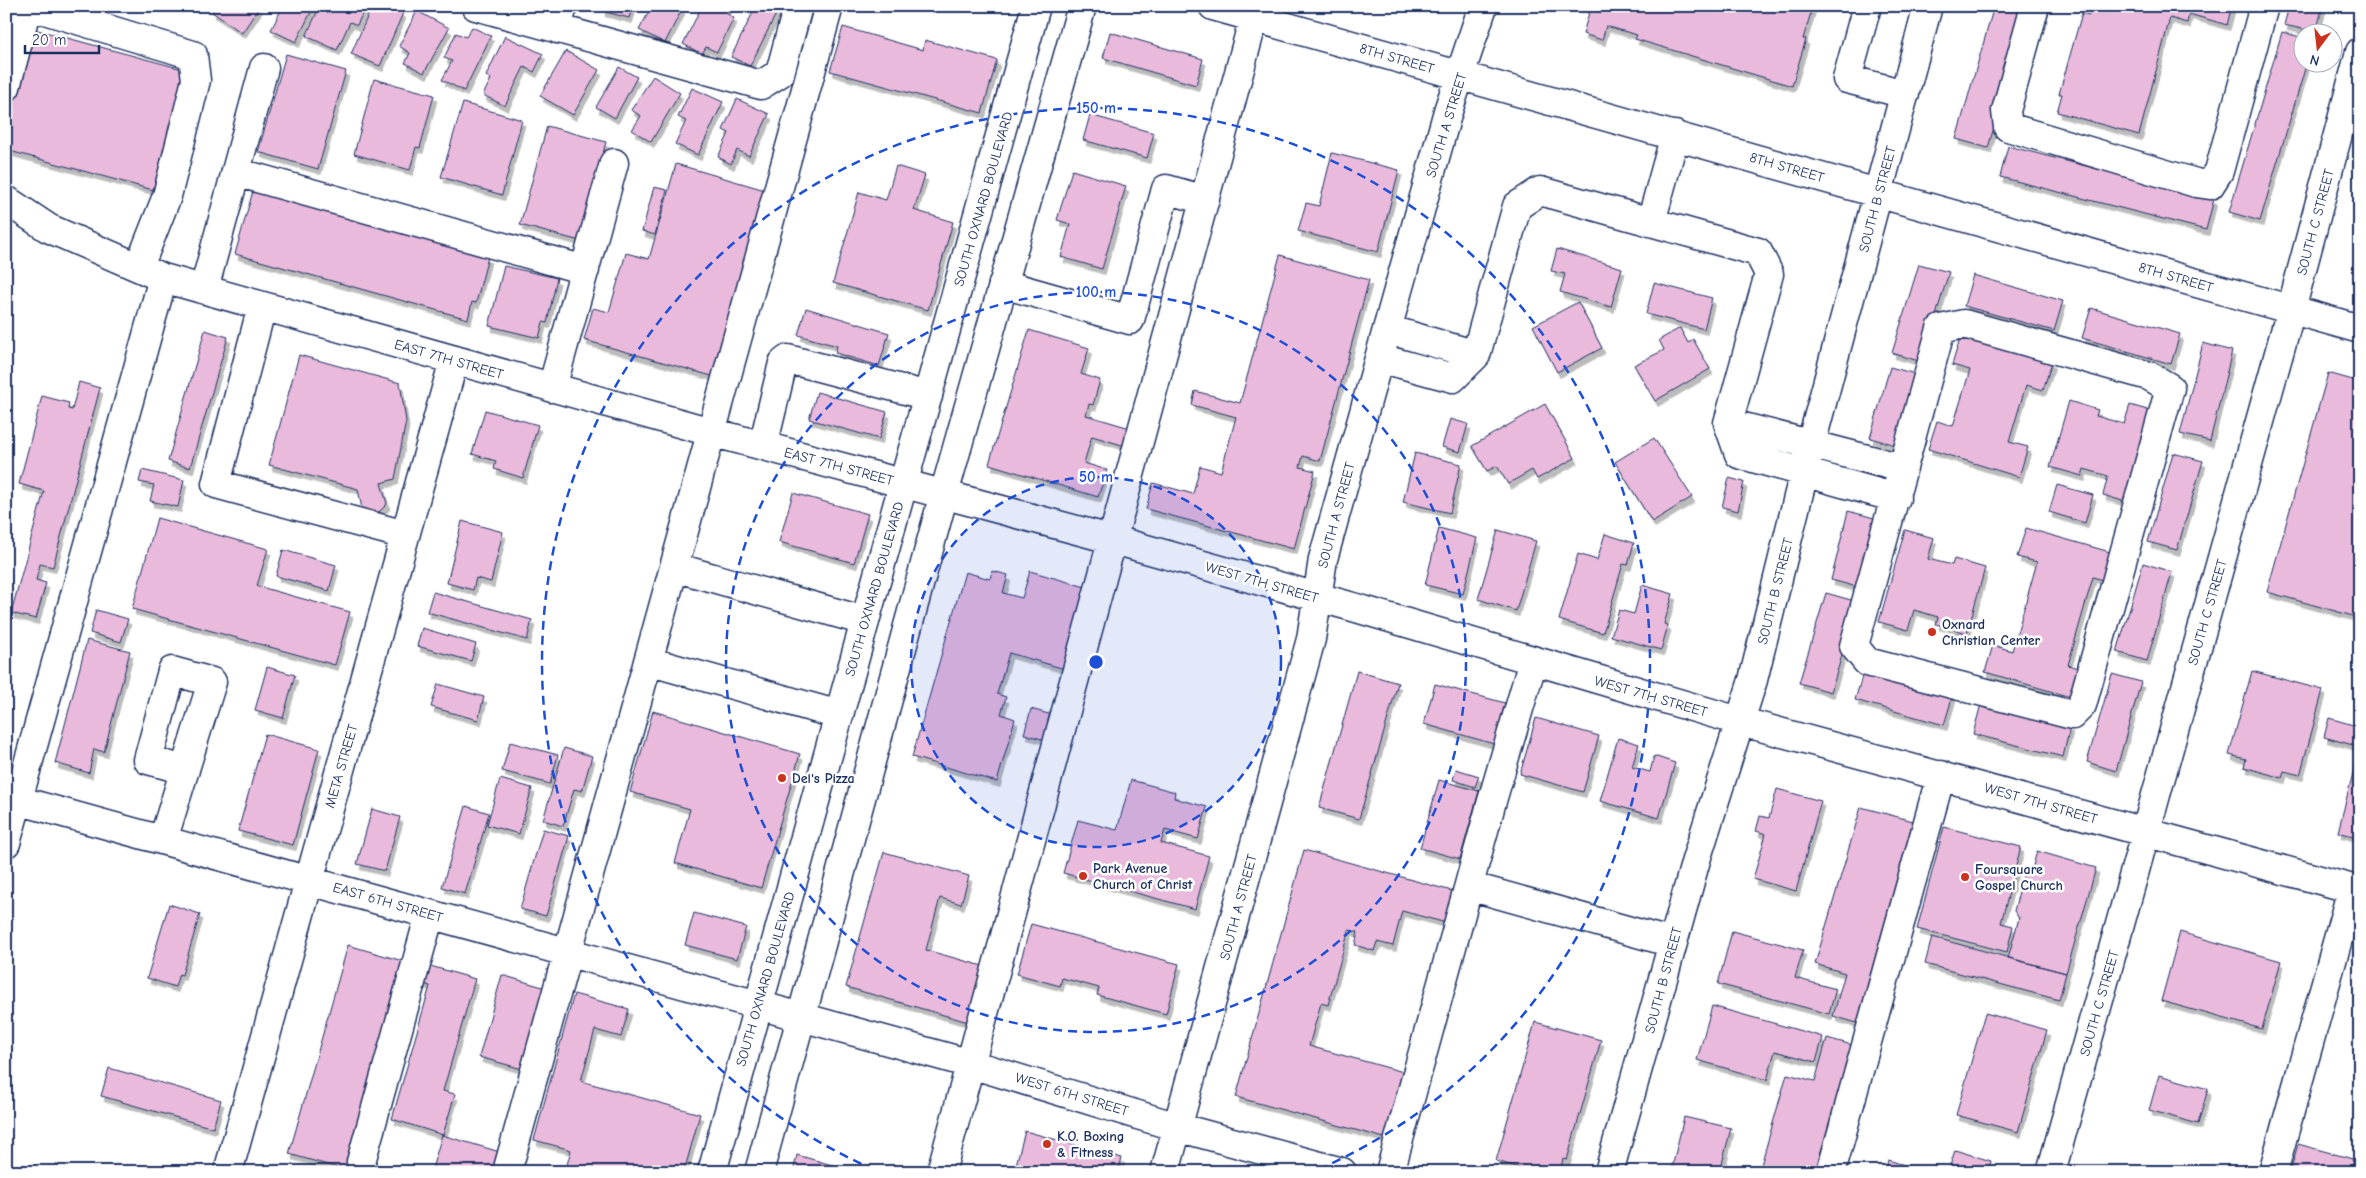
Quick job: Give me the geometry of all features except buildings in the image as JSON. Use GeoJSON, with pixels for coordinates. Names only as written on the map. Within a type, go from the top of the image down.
{"type":"FeatureCollection","features":[{"type":"Feature","properties":{"kind":"street"},"geometry":{"type":"LineString","coordinates":[[476,6],[560,17],[761,84],[780,73],[798,6]]}},
{"type":"Feature","properties":{"kind":"street"},"geometry":{"type":"LineString","coordinates":[[507,1172],[829,6]]}},
{"type":"Feature","properties":{"kind":"street","name":"SOUTH OXNARD BOULEVARD"},"geometry":{"type":"LineString","coordinates":[[712,1172],[1036,6]]}},
{"type":"Feature","properties":{"kind":"street"},"geometry":{"type":"LineString","coordinates":[[759,1172],[944,494],[1082,6]]}},
{"type":"Feature","properties":{"kind":"street","name":"8TH STREET"},"geometry":{"type":"LineString","coordinates":[[1213,6],[1256,12],[1461,76],[2360,329]]}},
{"type":"Feature","properties":{"kind":"street","name":"SOUTH A STREET"},"geometry":{"type":"LineString","coordinates":[[1165,1172],[1311,639],[1323,558],[1448,111],[1483,6]]}},
{"type":"Feature","properties":{"kind":"street"},"geometry":{"type":"LineString","coordinates":[[1867,6],[1847,79],[1905,94]]}},
{"type":"Feature","properties":{"kind":"street","name":"SOUTH B STREET"},"geometry":{"type":"LineString","coordinates":[[1609,1172],[1696,860],[1753,680],[1803,474],[1928,6]]}},
{"type":"Feature","properties":{"kind":"street"},"geometry":{"type":"LineString","coordinates":[[2035,6],[2006,111],[2008,128],[2196,183],[2210,185],[2219,171],[2264,6]]}},
{"type":"Feature","properties":{"kind":"street"},"geometry":{"type":"LineString","coordinates":[[6,87],[25,15],[38,8],[193,55],[196,80],[167,196],[139,267]]}},
{"type":"Feature","properties":{"kind":"street"},"geometry":{"type":"LineString","coordinates":[[941,1172],[1256,12]]}},
{"type":"Feature","properties":{"kind":"street","name":"SOUTH C STREET"},"geometry":{"type":"LineString","coordinates":[[2051,1172],[2291,310],[2360,52]]}},
{"type":"Feature","properties":{"kind":"street"},"geometry":{"type":"LineString","coordinates":[[204,290],[264,68]]}},
{"type":"Feature","properties":{"kind":"street"},"geometry":{"type":"LineString","coordinates":[[1652,222],[1675,136]]}},
{"type":"Feature","properties":{"kind":"street"},"geometry":{"type":"LineString","coordinates":[[552,388],[614,164]]}},
{"type":"Feature","properties":{"kind":"street"},"geometry":{"type":"LineString","coordinates":[[236,172],[585,270]]}},
{"type":"Feature","properties":{"kind":"street"},"geometry":{"type":"LineString","coordinates":[[1003,284],[1130,320],[1166,189],[1205,200]]}},
{"type":"Feature","properties":{"kind":"street"},"geometry":{"type":"LineString","coordinates":[[1379,358],[1453,378],[1476,355],[1517,206],[1540,191],[1758,252],[1769,274],[1728,423],[1739,454],[1803,474],[1896,498]]}},
{"type":"Feature","properties":{"kind":"street","name":"EAST 7TH STREET"},"geometry":{"type":"LineString","coordinates":[[6,200],[48,228],[163,278],[711,432],[944,494]]}},
{"type":"Feature","properties":{"kind":"street"},"geometry":{"type":"LineString","coordinates":[[6,843],[163,278]]}},
{"type":"Feature","properties":{"kind":"street"},"geometry":{"type":"LineString","coordinates":[[262,306],[216,484],[405,535]]}},
{"type":"Feature","properties":{"kind":"street"},"geometry":{"type":"LineString","coordinates":[[1964,324],[2149,376],[2170,388],[2082,705],[2072,715],[1867,662],[1854,646],[1896,498],[1902,468],[1941,329],[1964,324]]}},
{"type":"Feature","properties":{"kind":"street"},"geometry":{"type":"LineString","coordinates":[[1387,330],[1476,355]]}},
{"type":"Feature","properties":{"kind":"street"},"geometry":{"type":"LineString","coordinates":[[762,446],[783,362],[788,359],[928,396]]}},
{"type":"Feature","properties":{"kind":"street","name":"META STREET"},"geometry":{"type":"LineString","coordinates":[[228,1172],[454,360]]}},
{"type":"Feature","properties":{"kind":"street"},"geometry":{"type":"LineString","coordinates":[[1728,423],[1902,468]]}},
{"type":"Feature","properties":{"kind":"street","name":"WEST 7TH STREET"},"geometry":{"type":"LineString","coordinates":[[944,494],[1114,540],[1740,721],[2356,890]]}},
{"type":"Feature","properties":{"kind":"street"},"geometry":{"type":"LineString","coordinates":[[674,567],[865,621]]}},
{"type":"Feature","properties":{"kind":"street"},"geometry":{"type":"LineString","coordinates":[[1390,1172],[1533,661]]}},
{"type":"Feature","properties":{"kind":"street"},"geometry":{"type":"LineString","coordinates":[[648,662],[839,715]]}},
{"type":"Feature","properties":{"kind":"street"},"geometry":{"type":"LineString","coordinates":[[163,840],[185,770]]}},
{"type":"Feature","properties":{"kind":"street"},"geometry":{"type":"LineString","coordinates":[[1830,1172],[1941,775]]}},
{"type":"Feature","properties":{"kind":"street","name":"EAST 6TH STREET"},"geometry":{"type":"LineString","coordinates":[[17,800],[802,1017]]}},
{"type":"Feature","properties":{"kind":"street"},"geometry":{"type":"LineString","coordinates":[[1469,886],[1673,943]]}},
{"type":"Feature","properties":{"kind":"street"},"geometry":{"type":"LineString","coordinates":[[2273,1172],[2356,890]]}},
{"type":"Feature","properties":{"kind":"street"},"geometry":{"type":"LineString","coordinates":[[361,1162],[430,914]]}},
{"type":"Feature","properties":{"kind":"street","name":"WEST 6TH STREET"},"geometry":{"type":"LineString","coordinates":[[802,1017],[971,1064],[1177,1127],[1342,1172]]}},
{"type":"Feature","properties":{"kind":"place","name":"Oxnard Christian Center"},"geometry":{"type":"Point","coordinates":[1932,632]}},
{"type":"Feature","properties":{"kind":"place","name":"Del's Pizza"},"geometry":{"type":"Point","coordinates":[782,778]}},
{"type":"Feature","properties":{"kind":"place","name":"Park Avenue Church of Christ"},"geometry":{"type":"Point","coordinates":[1083,876]}},
{"type":"Feature","properties":{"kind":"place","name":"Foursquare Gospel Church"},"geometry":{"type":"Point","coordinates":[1965,877]}},
{"type":"Feature","properties":{"kind":"place","name":"K.O. Boxing & Fitness"},"geometry":{"type":"Point","coordinates":[1047,1144]}}]}
